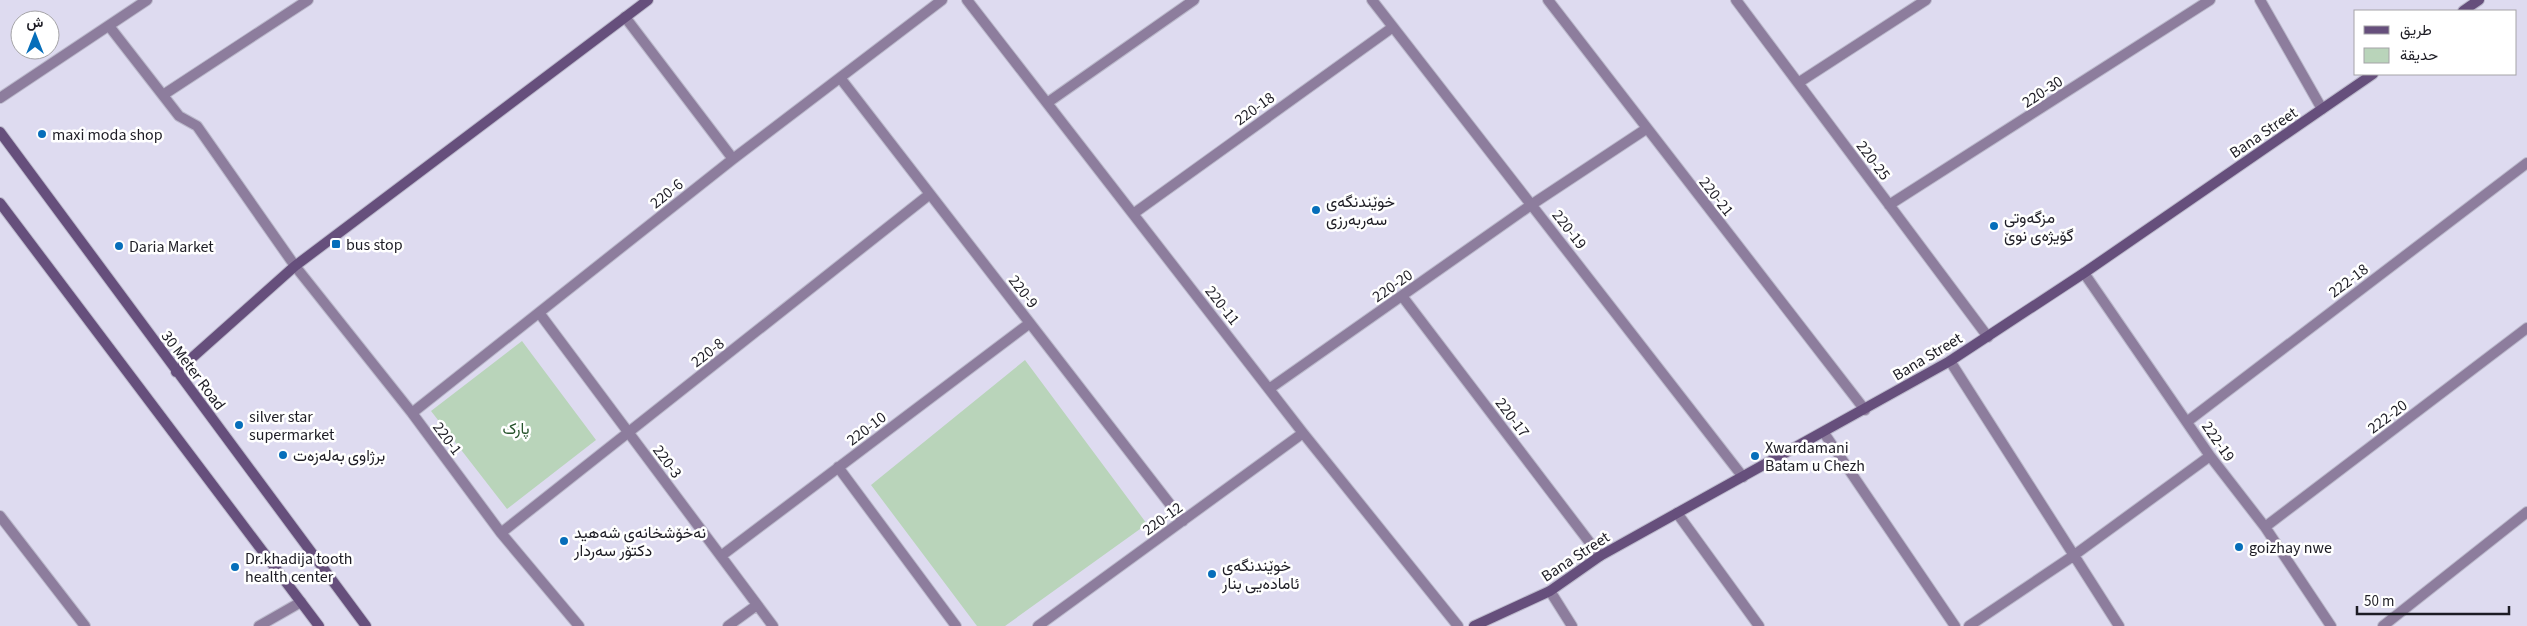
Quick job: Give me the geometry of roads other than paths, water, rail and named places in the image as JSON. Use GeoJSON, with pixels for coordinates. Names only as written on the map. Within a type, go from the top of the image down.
{"type":"FeatureCollection","features":[{"type":"Feature","properties":{"kind":"street"},"geometry":{"type":"LineString","coordinates":[[0,98],[147,0]]}},
{"type":"Feature","properties":{"kind":"street"},"geometry":{"type":"LineString","coordinates":[[163,95],[308,0]]}},
{"type":"Feature","properties":{"kind":"street"},"geometry":{"type":"LineString","coordinates":[[176,372],[295,266],[648,0]]}},
{"type":"Feature","properties":{"kind":"street","name":"220-6"},"geometry":{"type":"LineString","coordinates":[[412,413],[540,314],[733,159],[841,79],[942,0]]}},
{"type":"Feature","properties":{"kind":"street","name":"220-11"},"geometry":{"type":"LineString","coordinates":[[967,0],[1303,433],[1458,626]]}},
{"type":"Feature","properties":{"kind":"street"},"geometry":{"type":"LineString","coordinates":[[1047,103],[1194,0]]}},
{"type":"Feature","properties":{"kind":"street","name":"220-19"},"geometry":{"type":"LineString","coordinates":[[1372,0],[1744,477]]}},
{"type":"Feature","properties":{"kind":"street","name":"220-21"},"geometry":{"type":"LineString","coordinates":[[1548,0],[1865,410]]}},
{"type":"Feature","properties":{"kind":"street","name":"220-25"},"geometry":{"type":"LineString","coordinates":[[1736,0],[1988,337]]}},
{"type":"Feature","properties":{"kind":"street"},"geometry":{"type":"LineString","coordinates":[[1798,83],[1926,0]]}},
{"type":"Feature","properties":{"kind":"street","name":"220-30"},"geometry":{"type":"LineString","coordinates":[[1889,205],[2210,0]]}},
{"type":"Feature","properties":{"kind":"street"},"geometry":{"type":"LineString","coordinates":[[2260,0],[2322,109]]}},
{"type":"Feature","properties":{"kind":"street"},"geometry":{"type":"LineString","coordinates":[[2464,10],[2479,0]]}},
{"type":"Feature","properties":{"kind":"street"},"geometry":{"type":"LineString","coordinates":[[625,17],[733,159]]}},
{"type":"Feature","properties":{"kind":"street","name":"220-1"},"geometry":{"type":"LineString","coordinates":[[108,26],[179,116],[196,126],[295,266],[412,413],[501,534],[579,626]]}},
{"type":"Feature","properties":{"kind":"street","name":"220-18"},"geometry":{"type":"LineString","coordinates":[[1133,214],[1393,27]]}},
{"type":"Feature","properties":{"kind":"street","name":"Bana Street"},"geometry":{"type":"LineString","coordinates":[[1474,626],[1550,591],[1600,556],[1950,361],[2084,273],[2372,75]]}},
{"type":"Feature","properties":{"kind":"street","name":"220-9"},"geometry":{"type":"LineString","coordinates":[[841,79],[1183,521]]}},
{"type":"Feature","properties":{"kind":"street","name":"220-20"},"geometry":{"type":"LineString","coordinates":[[1269,389],[1531,205],[1646,129]]}},
{"type":"Feature","properties":{"kind":"street","name":"30 Meter Road"},"geometry":{"type":"LineString","coordinates":[[0,132],[366,626]]}},
{"type":"Feature","properties":{"kind":"street","name":"222-18"},"geometry":{"type":"LineString","coordinates":[[2188,421],[2527,163]]}},
{"type":"Feature","properties":{"kind":"street","name":"220-8"},"geometry":{"type":"LineString","coordinates":[[501,534],[930,194]]}},
{"type":"Feature","properties":{"kind":"street"},"geometry":{"type":"LineString","coordinates":[[0,203],[319,626]]}},
{"type":"Feature","properties":{"kind":"street","name":"222-19"},"geometry":{"type":"LineString","coordinates":[[2084,273],[2188,421],[2210,456],[2265,527],[2329,626]]}},
{"type":"Feature","properties":{"kind":"street","name":"220-17"},"geometry":{"type":"LineString","coordinates":[[1402,296],[1600,556]]}},
{"type":"Feature","properties":{"kind":"street","name":"220-3"},"geometry":{"type":"LineString","coordinates":[[540,314],[773,626]]}},
{"type":"Feature","properties":{"kind":"street","name":"220-10"},"geometry":{"type":"LineString","coordinates":[[721,556],[1030,323]]}},
{"type":"Feature","properties":{"kind":"street","name":"222-20"},"geometry":{"type":"LineString","coordinates":[[2265,527],[2527,328]]}},
{"type":"Feature","properties":{"kind":"street"},"geometry":{"type":"LineString","coordinates":[[1950,361],[2119,626]]}},
{"type":"Feature","properties":{"kind":"street"},"geometry":{"type":"LineString","coordinates":[[1824,432],[1955,626]]}},
{"type":"Feature","properties":{"kind":"street","name":"220-12"},"geometry":{"type":"LineString","coordinates":[[1038,626],[1303,433]]}},
{"type":"Feature","properties":{"kind":"street"},"geometry":{"type":"LineString","coordinates":[[1969,626],[2073,556],[2210,456]]}},
{"type":"Feature","properties":{"kind":"street"},"geometry":{"type":"LineString","coordinates":[[838,467],[956,626]]}},
{"type":"Feature","properties":{"kind":"street"},"geometry":{"type":"LineString","coordinates":[[2384,626],[2527,512]]}},
{"type":"Feature","properties":{"kind":"street"},"geometry":{"type":"LineString","coordinates":[[1677,514],[1759,626]]}},
{"type":"Feature","properties":{"kind":"street"},"geometry":{"type":"LineString","coordinates":[[0,516],[85,626]]}},
{"type":"Feature","properties":{"kind":"street"},"geometry":{"type":"LineString","coordinates":[[1550,591],[1572,626]]}},
{"type":"Feature","properties":{"kind":"street"},"geometry":{"type":"LineString","coordinates":[[259,626],[301,602]]}},
{"type":"Feature","properties":{"kind":"street"},"geometry":{"type":"LineString","coordinates":[[728,626],[757,605]]}},
{"type":"Feature","properties":{"kind":"place","name":"maxi moda shop"},"geometry":{"type":"Point","coordinates":[42,134]}},
{"type":"Feature","properties":{"kind":"place","name":"خوێندنگەی سەربەرزی"},"geometry":{"type":"Point","coordinates":[1316,210]}},
{"type":"Feature","properties":{"kind":"place","name":"مزگەوتی گۆیژەی نوێ"},"geometry":{"type":"Point","coordinates":[1994,226]}},
{"type":"Feature","properties":{"kind":"place","name":"bus stop"},"geometry":{"type":"Point","coordinates":[336,244]}},
{"type":"Feature","properties":{"kind":"place","name":"Daria Market"},"geometry":{"type":"Point","coordinates":[119,246]}},
{"type":"Feature","properties":{"kind":"place","name":"silver star supermarket"},"geometry":{"type":"Point","coordinates":[239,425]}},
{"type":"Feature","properties":{"kind":"place","name":"برژاوی بەلەزەت"},"geometry":{"type":"Point","coordinates":[283,455]}},
{"type":"Feature","properties":{"kind":"place","name":"Xwardamani Batam u Chezh"},"geometry":{"type":"Point","coordinates":[1755,456]}},
{"type":"Feature","properties":{"kind":"place","name":"نەخۆشخانەی شەهید دکتۆر سەردار"},"geometry":{"type":"Point","coordinates":[564,541]}},
{"type":"Feature","properties":{"kind":"place","name":"goizhay nwe"},"geometry":{"type":"Point","coordinates":[2239,547]}},
{"type":"Feature","properties":{"kind":"place","name":"Dr.khadija tooth health center"},"geometry":{"type":"Point","coordinates":[235,567]}},
{"type":"Feature","properties":{"kind":"place","name":"خوێندنگەی ئامادەیی بنار"},"geometry":{"type":"Point","coordinates":[1212,574]}},
{"type":"Feature","properties":{"kind":"park label","name":"پارک"},"geometry":{"type":"Point","coordinates":[516,428]}}]}
